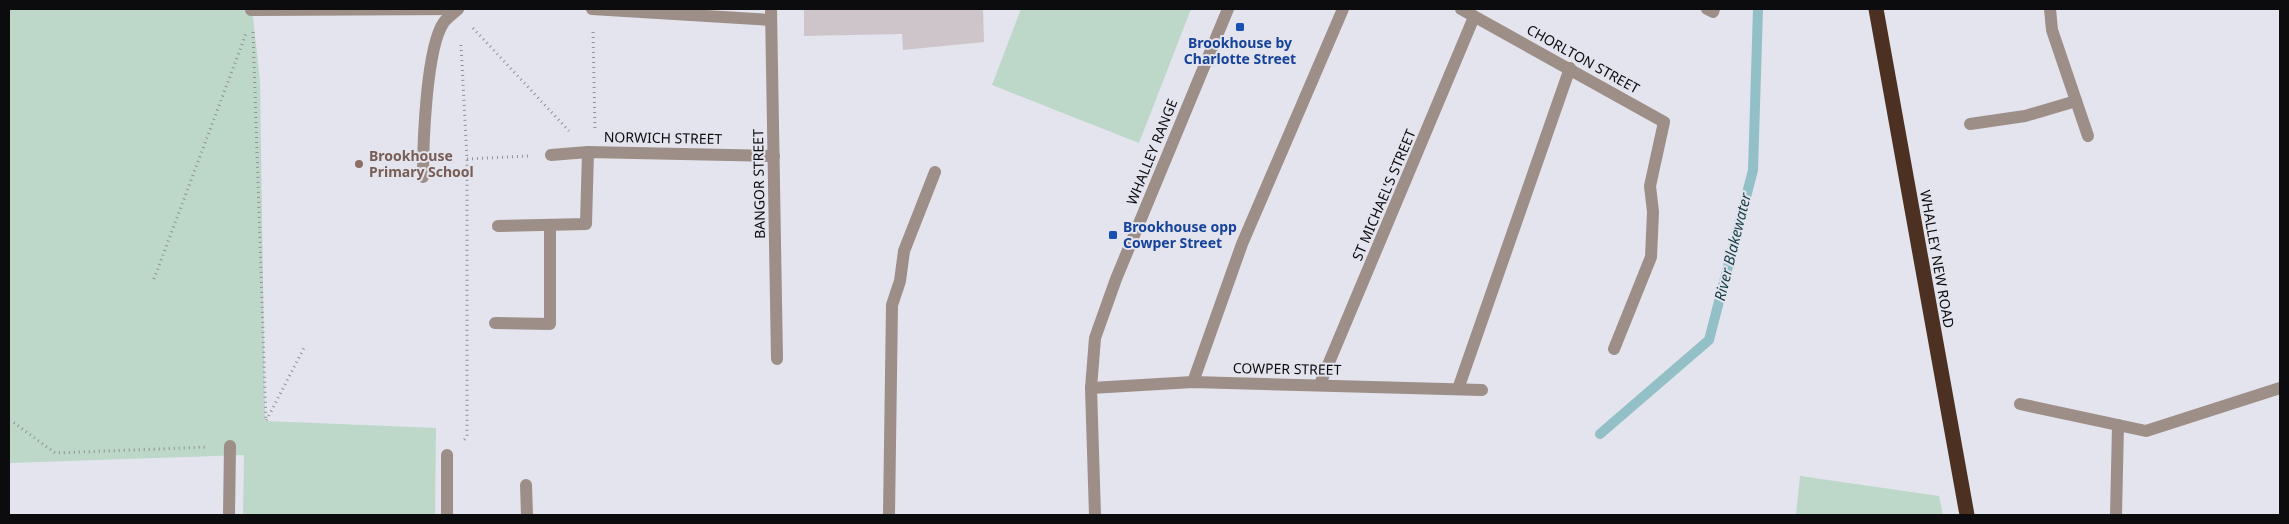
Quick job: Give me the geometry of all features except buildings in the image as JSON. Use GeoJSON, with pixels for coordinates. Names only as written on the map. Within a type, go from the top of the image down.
{"type":"FeatureCollection","features":[{"type":"Feature","properties":{"kind":"highway","name":"WHALLEY NEW ROAD"},"geometry":{"type":"LineString","coordinates":[[1876,9],[1967,515]]}},
{"type":"Feature","properties":{"kind":"street"},"geometry":{"type":"LineString","coordinates":[[592,9],[771,14]]}},
{"type":"Feature","properties":{"kind":"street","name":"WHALLEY RANGE"},"geometry":{"type":"LineString","coordinates":[[1095,515],[1091,388],[1095,338],[1103,312],[1228,9]]}},
{"type":"Feature","properties":{"kind":"street"},"geometry":{"type":"LineString","coordinates":[[1193,382],[1242,244],[1343,9]]}},
{"type":"Feature","properties":{"kind":"street","name":"CHORLTON STREET"},"geometry":{"type":"LineString","coordinates":[[1461,9],[1664,122],[1650,186],[1653,212],[1651,257],[1614,349]]}},
{"type":"Feature","properties":{"kind":"street"},"geometry":{"type":"LineString","coordinates":[[1707,9],[1713,12],[1714,9]]}},
{"type":"Feature","properties":{"kind":"street"},"geometry":{"type":"LineString","coordinates":[[2050,9],[2052,30],[2088,136]]}},
{"type":"Feature","properties":{"kind":"street"},"geometry":{"type":"LineString","coordinates":[[252,13],[459,11]]}},
{"type":"Feature","properties":{"kind":"street"},"geometry":{"type":"LineString","coordinates":[[424,177],[423,144],[428,92],[438,35],[444,22],[459,11]]}},
{"type":"Feature","properties":{"kind":"street","name":"BANGOR STREET"},"geometry":{"type":"LineString","coordinates":[[771,14],[777,359]]}},
{"type":"Feature","properties":{"kind":"street","name":"ST MICHAEL'S STREET"},"geometry":{"type":"LineString","coordinates":[[1320,384],[1474,17]]}},
{"type":"Feature","properties":{"kind":"street"},"geometry":{"type":"LineString","coordinates":[[1458,389],[1570,68]]}},
{"type":"Feature","properties":{"kind":"street"},"geometry":{"type":"LineString","coordinates":[[1970,124],[2025,116],[2076,101]]}},
{"type":"Feature","properties":{"kind":"street"},"geometry":{"type":"LineString","coordinates":[[498,226],[586,224],[592,152]]}},
{"type":"Feature","properties":{"kind":"street","name":"NORWICH STREET"},"geometry":{"type":"LineString","coordinates":[[551,155],[592,152],[774,156]]}},
{"type":"Feature","properties":{"kind":"street"},"geometry":{"type":"LineString","coordinates":[[889,515],[892,305],[900,281],[904,251],[936,172]]}},
{"type":"Feature","properties":{"kind":"street"},"geometry":{"type":"LineString","coordinates":[[495,322],[550,324],[550,226]]}},
{"type":"Feature","properties":{"kind":"street","name":"COWPER STREET"},"geometry":{"type":"LineString","coordinates":[[1091,388],[1193,382],[1320,384],[1482,390]]}},
{"type":"Feature","properties":{"kind":"street"},"geometry":{"type":"LineString","coordinates":[[2020,404],[2146,431],[2280,388]]}},
{"type":"Feature","properties":{"kind":"street"},"geometry":{"type":"LineString","coordinates":[[2116,515],[2118,425]]}},
{"type":"Feature","properties":{"kind":"street"},"geometry":{"type":"LineString","coordinates":[[229,515],[230,446]]}},
{"type":"Feature","properties":{"kind":"street"},"geometry":{"type":"LineString","coordinates":[[447,455],[447,515]]}},
{"type":"Feature","properties":{"kind":"street"},"geometry":{"type":"LineString","coordinates":[[526,485],[527,515]]}},
{"type":"Feature","properties":{"kind":"path"},"geometry":{"type":"LineString","coordinates":[[592,9],[592,152]]}},
{"type":"Feature","properties":{"kind":"path"},"geometry":{"type":"LineString","coordinates":[[459,11],[592,152]]}},
{"type":"Feature","properties":{"kind":"path"},"geometry":{"type":"LineString","coordinates":[[447,455],[467,437],[467,158],[459,11]]}},
{"type":"Feature","properties":{"kind":"path"},"geometry":{"type":"LineString","coordinates":[[154,279],[252,13]]}},
{"type":"Feature","properties":{"kind":"path"},"geometry":{"type":"LineString","coordinates":[[252,13],[266,421],[305,346]]}},
{"type":"Feature","properties":{"kind":"path"},"geometry":{"type":"LineString","coordinates":[[467,158],[551,155]]}},
{"type":"Feature","properties":{"kind":"path"},"geometry":{"type":"LineString","coordinates":[[9,422],[13,422],[55,453],[230,446]]}},
{"type":"Feature","properties":{"kind":"green space"},"geometry":{"type":"Polygon","coordinates":[[[9,9],[252,9],[260,80],[265,421],[436,428],[435,515],[243,515],[244,455],[9,463],[9,9]]]}},
{"type":"Feature","properties":{"kind":"green space"},"geometry":{"type":"Polygon","coordinates":[[[1021,9],[1191,9],[1139,143],[992,85],[1021,9]]]}},
{"type":"Feature","properties":{"kind":"green space"},"geometry":{"type":"Polygon","coordinates":[[[1800,476],[1939,496],[1943,515],[1796,515],[1800,476]]]}},
{"type":"Feature","properties":{"kind":"waterway","name":"River Blakewater"},"geometry":{"type":"LineString","coordinates":[[1600,434],[1709,340],[1753,170],[1758,9]]}},
{"type":"Feature","properties":{"kind":"place","name":"Brookhouse by Charlotte Street"},"geometry":{"type":"Point","coordinates":[1240,27]}},
{"type":"Feature","properties":{"kind":"place","name":"Brookhouse Primary School"},"geometry":{"type":"Point","coordinates":[359,164]}},
{"type":"Feature","properties":{"kind":"place","name":"Brookhouse opp Cowper Street"},"geometry":{"type":"Point","coordinates":[1113,235]}}]}
